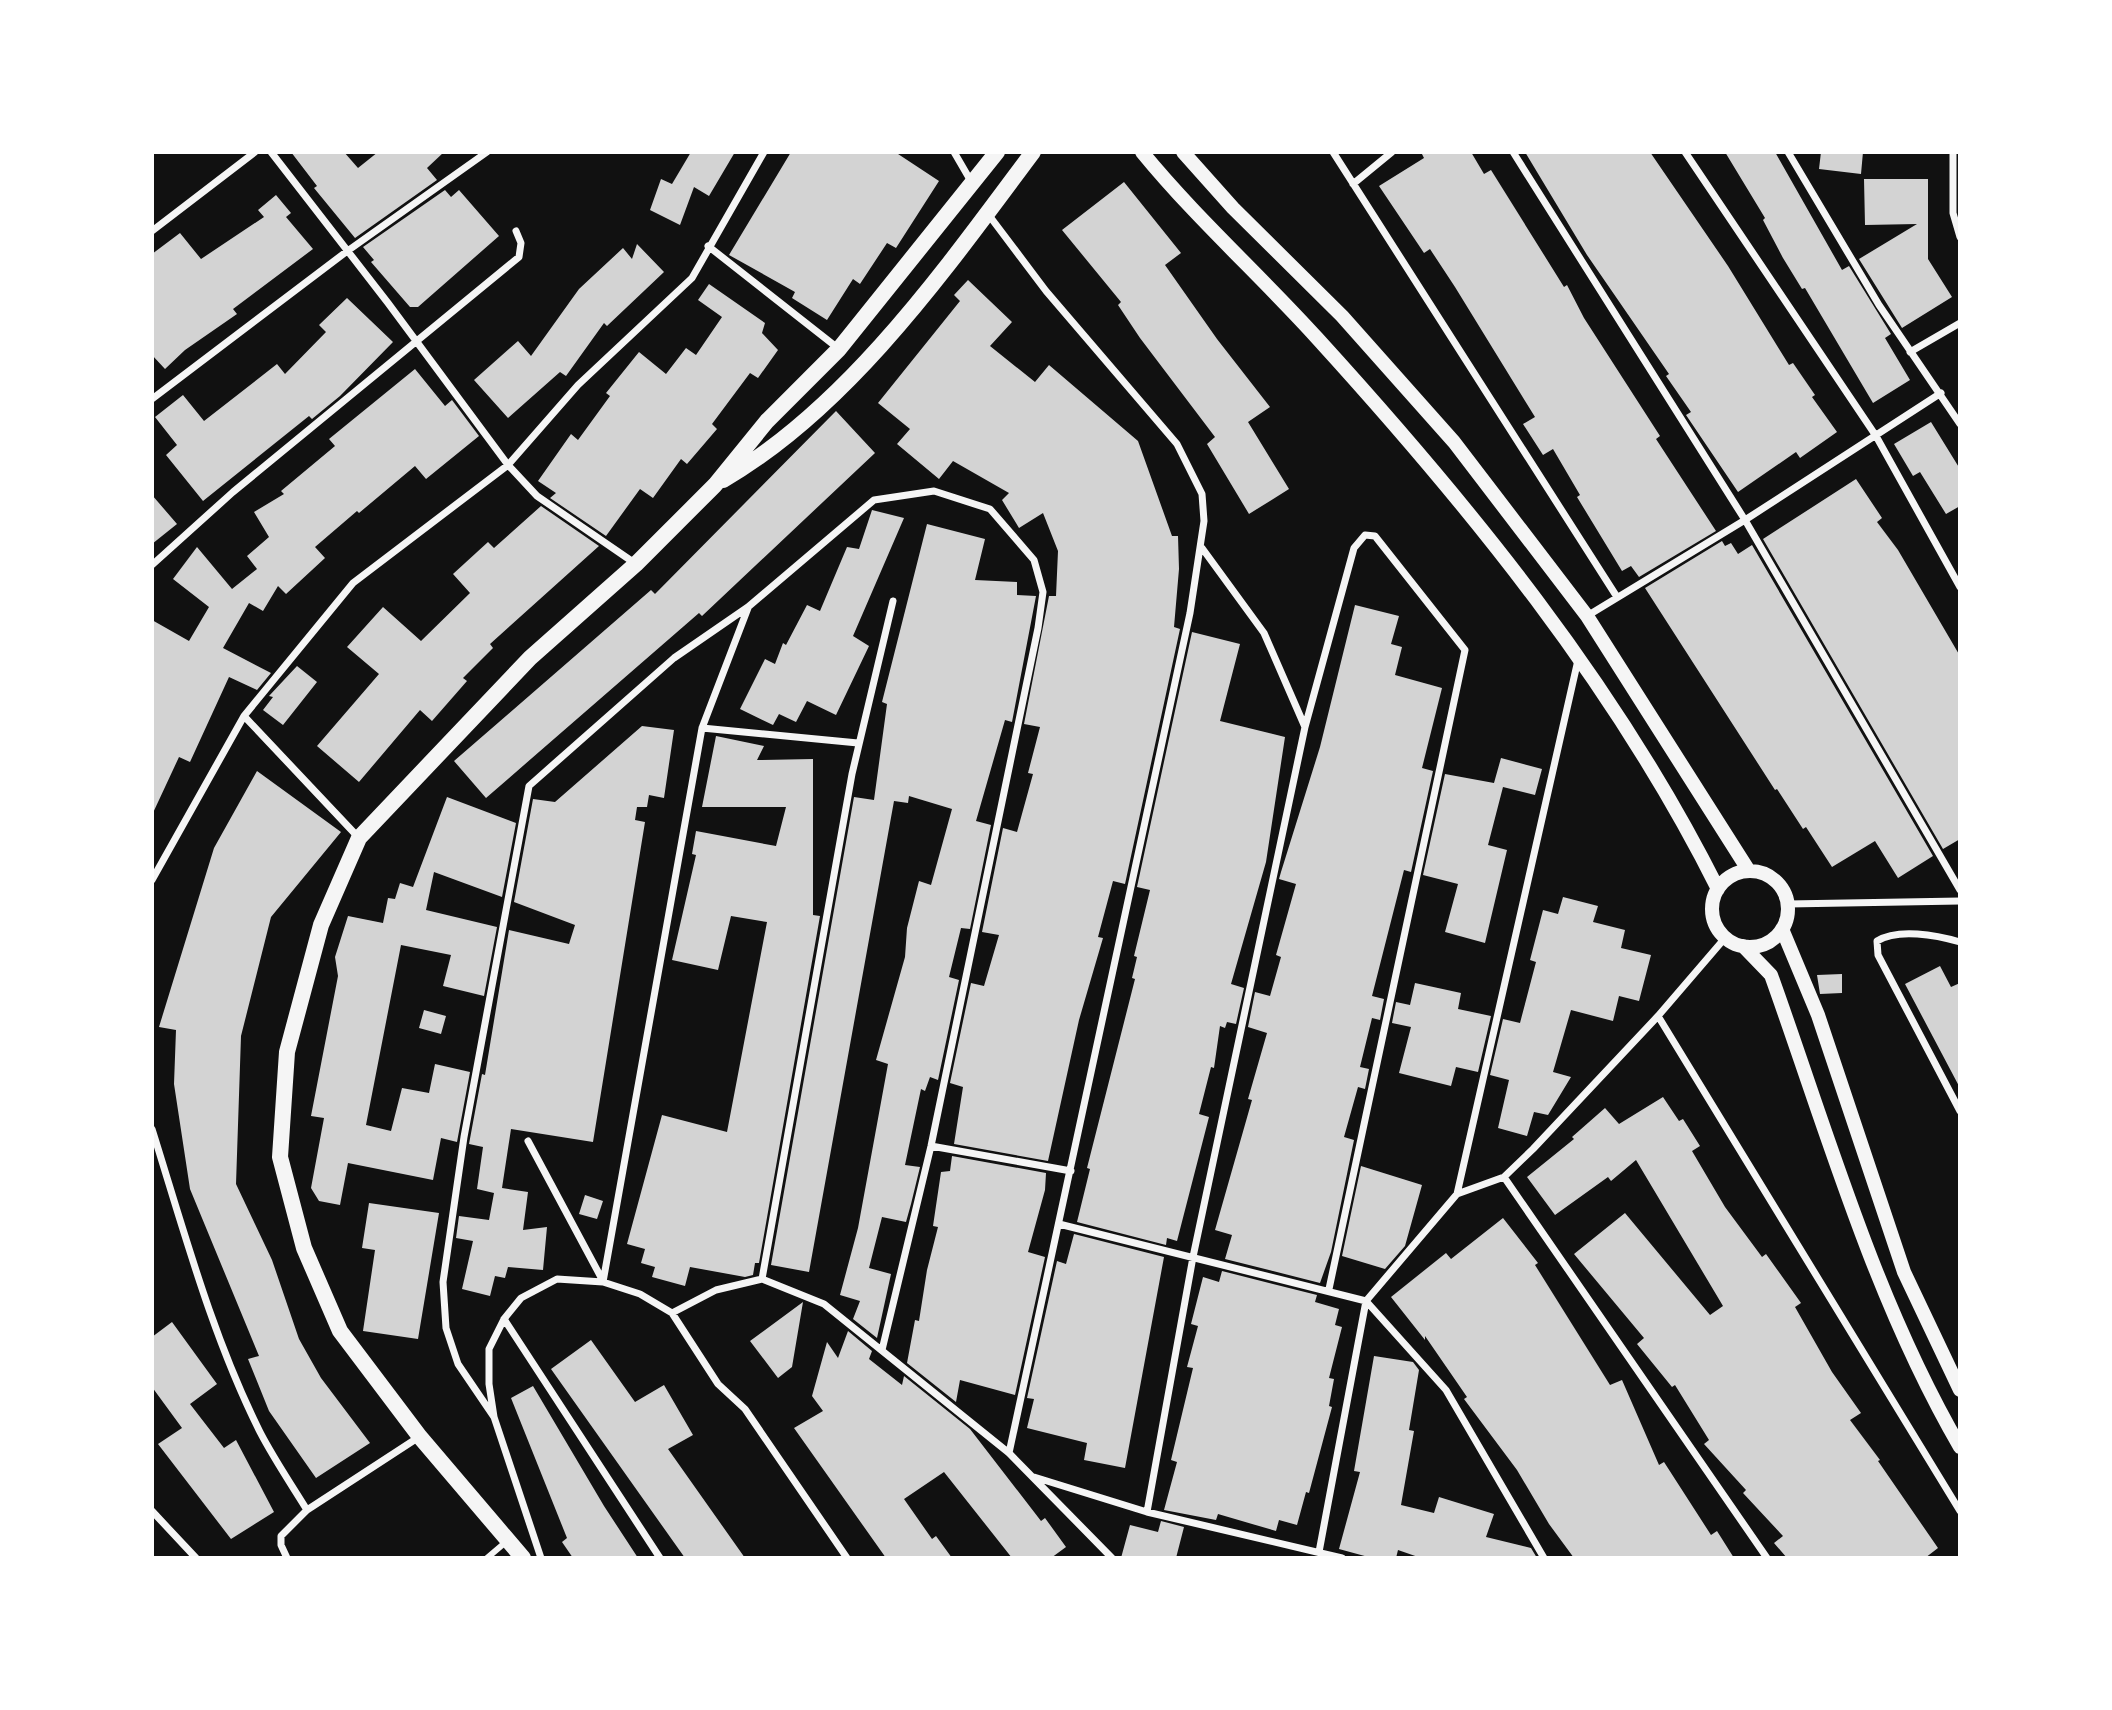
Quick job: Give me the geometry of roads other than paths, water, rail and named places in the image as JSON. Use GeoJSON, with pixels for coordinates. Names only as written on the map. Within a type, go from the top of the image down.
{"type":"FeatureCollection","features":[{"type":"Feature","properties":{"kind":"main road"},"geometry":{"type":"LineString","coordinates":[[523,1558],[420,1437],[340,1331],[304,1248],[280,1157],[287,1052],[321,925],[359,838],[530,658],[636,564],[715,485],[767,421],[839,349],[997,152]]}},
{"type":"Feature","properties":{"kind":"main road"},"geometry":{"type":"LineString","coordinates":[[715,485],[785,439],[852,377],[1033,152]]}},
{"type":"Feature","properties":{"kind":"main road"},"geometry":{"type":"LineString","coordinates":[[1142,152],[1209,227],[1315,336],[1424,459],[1579,656],[1696,845],[1718,889]]}},
{"type":"Feature","properties":{"kind":"main road"},"geometry":{"type":"LineString","coordinates":[[1183,152],[1233,208],[1342,316],[1454,442],[1587,616],[1749,871]]}},
{"type":"Feature","properties":{"kind":"main road"},"geometry":{"type":"LineString","coordinates":[[1960,1390],[1904,1272],[1818,1015],[1782,929],[1787,904],[1779,884],[1770,877],[1749,871],[1726,880],[1718,889],[1712,909],[1718,930],[1725,938],[1743,946],[1771,975],[1878,1275],[1927,1391],[1960,1447]]}},
{"type":"Feature","properties":{"kind":"main road"},"geometry":{"type":"LineString","coordinates":[[1743,946],[1765,944],[1782,929]]}},
{"type":"Feature","properties":{"kind":"street"},"geometry":{"type":"LineString","coordinates":[[152,231],[255,152]]}},
{"type":"Feature","properties":{"kind":"street"},"geometry":{"type":"LineString","coordinates":[[271,152],[508,465],[537,496],[636,564]]}},
{"type":"Feature","properties":{"kind":"street"},"geometry":{"type":"LineString","coordinates":[[152,399],[346,252],[487,152]]}},
{"type":"Feature","properties":{"kind":"street"},"geometry":{"type":"LineString","coordinates":[[152,880],[244,716],[354,583],[508,465],[578,386],[692,278],[764,152]]}},
{"type":"Feature","properties":{"kind":"street"},"geometry":{"type":"LineString","coordinates":[[954,152],[972,183]]}},
{"type":"Feature","properties":{"kind":"street"},"geometry":{"type":"LineString","coordinates":[[1333,152],[1617,597]]}},
{"type":"Feature","properties":{"kind":"street"},"geometry":{"type":"LineString","coordinates":[[1353,184],[1392,152]]}},
{"type":"Feature","properties":{"kind":"street"},"geometry":{"type":"LineString","coordinates":[[1513,152],[1745,520],[1960,890]]}},
{"type":"Feature","properties":{"kind":"street"},"geometry":{"type":"LineString","coordinates":[[1685,152],[1876,436],[1960,587]]}},
{"type":"Feature","properties":{"kind":"street"},"geometry":{"type":"LineString","coordinates":[[1788,152],[1879,305],[1960,424]]}},
{"type":"Feature","properties":{"kind":"street"},"geometry":{"type":"LineString","coordinates":[[1796,162],[1797,152]]}},
{"type":"Feature","properties":{"kind":"street"},"geometry":{"type":"LineString","coordinates":[[1953,152],[1953,212],[1960,237]]}},
{"type":"Feature","properties":{"kind":"street"},"geometry":{"type":"LineString","coordinates":[[987,212],[1046,291],[1177,444],[1202,494],[1204,521],[1202,548],[1009,1453]]}},
{"type":"Feature","properties":{"kind":"street"},"geometry":{"type":"LineString","coordinates":[[152,565],[233,492],[519,257],[521,243],[516,232]]}},
{"type":"Feature","properties":{"kind":"street"},"geometry":{"type":"LineString","coordinates":[[708,246],[839,349]]}},
{"type":"Feature","properties":{"kind":"street"},"geometry":{"type":"LineString","coordinates":[[1910,352],[1960,323]]}},
{"type":"Feature","properties":{"kind":"street"},"geometry":{"type":"LineString","coordinates":[[1587,616],[1745,520],[1941,393]]}},
{"type":"Feature","properties":{"kind":"street"},"geometry":{"type":"LineString","coordinates":[[494,1417],[458,1364],[446,1328],[443,1282],[464,1137],[528,786],[674,659],[748,607],[874,500],[934,491],[990,509],[1034,560],[1043,592],[1038,628],[930,1146],[882,1350]]}},
{"type":"Feature","properties":{"kind":"street"},"geometry":{"type":"LineString","coordinates":[[1147,1512],[1193,1257],[1305,727],[1354,548],[1365,535],[1375,536],[1465,650],[1329,1289]]}},
{"type":"Feature","properties":{"kind":"street"},"geometry":{"type":"LineString","coordinates":[[1202,548],[1264,633],[1305,727]]}},
{"type":"Feature","properties":{"kind":"street"},"geometry":{"type":"LineString","coordinates":[[762,1279],[858,743],[893,601]]}},
{"type":"Feature","properties":{"kind":"street"},"geometry":{"type":"LineString","coordinates":[[603,1282],[702,728],[748,607]]}},
{"type":"Feature","properties":{"kind":"street"},"geometry":{"type":"LineString","coordinates":[[1319,1552],[1366,1301],[1457,1194],[1579,656]]}},
{"type":"Feature","properties":{"kind":"street"},"geometry":{"type":"LineString","coordinates":[[244,716],[359,838]]}},
{"type":"Feature","properties":{"kind":"street"},"geometry":{"type":"LineString","coordinates":[[702,728],[858,743]]}},
{"type":"Feature","properties":{"kind":"street"},"geometry":{"type":"LineString","coordinates":[[1787,904],[1960,901]]}},
{"type":"Feature","properties":{"kind":"street"},"geometry":{"type":"LineString","coordinates":[[1960,942],[1941,936],[1887,935],[1877,941],[1878,955],[1960,1111]]}},
{"type":"Feature","properties":{"kind":"street"},"geometry":{"type":"LineString","coordinates":[[1457,1194],[1504,1177],[1658,1016],[1725,938]]}},
{"type":"Feature","properties":{"kind":"street"},"geometry":{"type":"LineString","coordinates":[[1658,1016],[1960,1510]]}},
{"type":"Feature","properties":{"kind":"street"},"geometry":{"type":"LineString","coordinates":[[152,1129],[201,1288],[231,1366],[261,1432],[307,1510]]}},
{"type":"Feature","properties":{"kind":"street"},"geometry":{"type":"LineString","coordinates":[[528,1141],[603,1282]]}},
{"type":"Feature","properties":{"kind":"street"},"geometry":{"type":"LineString","coordinates":[[930,1146],[1071,1171]]}},
{"type":"Feature","properties":{"kind":"street"},"geometry":{"type":"LineString","coordinates":[[1504,1177],[1767,1558]]}},
{"type":"Feature","properties":{"kind":"street"},"geometry":{"type":"LineString","coordinates":[[1059,1224],[1329,1289],[1366,1301],[1446,1390],[1544,1558]]}},
{"type":"Feature","properties":{"kind":"street"},"geometry":{"type":"LineString","coordinates":[[541,1558],[494,1417],[489,1384],[489,1349],[504,1319],[520,1298],[557,1279],[603,1282],[640,1294],[672,1313],[718,1384],[745,1409],[847,1558]]}},
{"type":"Feature","properties":{"kind":"street"},"geometry":{"type":"LineString","coordinates":[[672,1313],[716,1290],[762,1279],[824,1304],[1009,1453],[1112,1558]]}},
{"type":"Feature","properties":{"kind":"street"},"geometry":{"type":"LineString","coordinates":[[504,1319],[660,1558]]}},
{"type":"Feature","properties":{"kind":"street"},"geometry":{"type":"LineString","coordinates":[[286,1558],[281,1536],[307,1510],[420,1437]]}},
{"type":"Feature","properties":{"kind":"street"},"geometry":{"type":"LineString","coordinates":[[1033,1476],[1147,1512],[1342,1558]]}},
{"type":"Feature","properties":{"kind":"street"},"geometry":{"type":"LineString","coordinates":[[152,1511],[197,1558]]}},
{"type":"Feature","properties":{"kind":"street"},"geometry":{"type":"LineString","coordinates":[[487,1558],[508,1540]]}}]}
